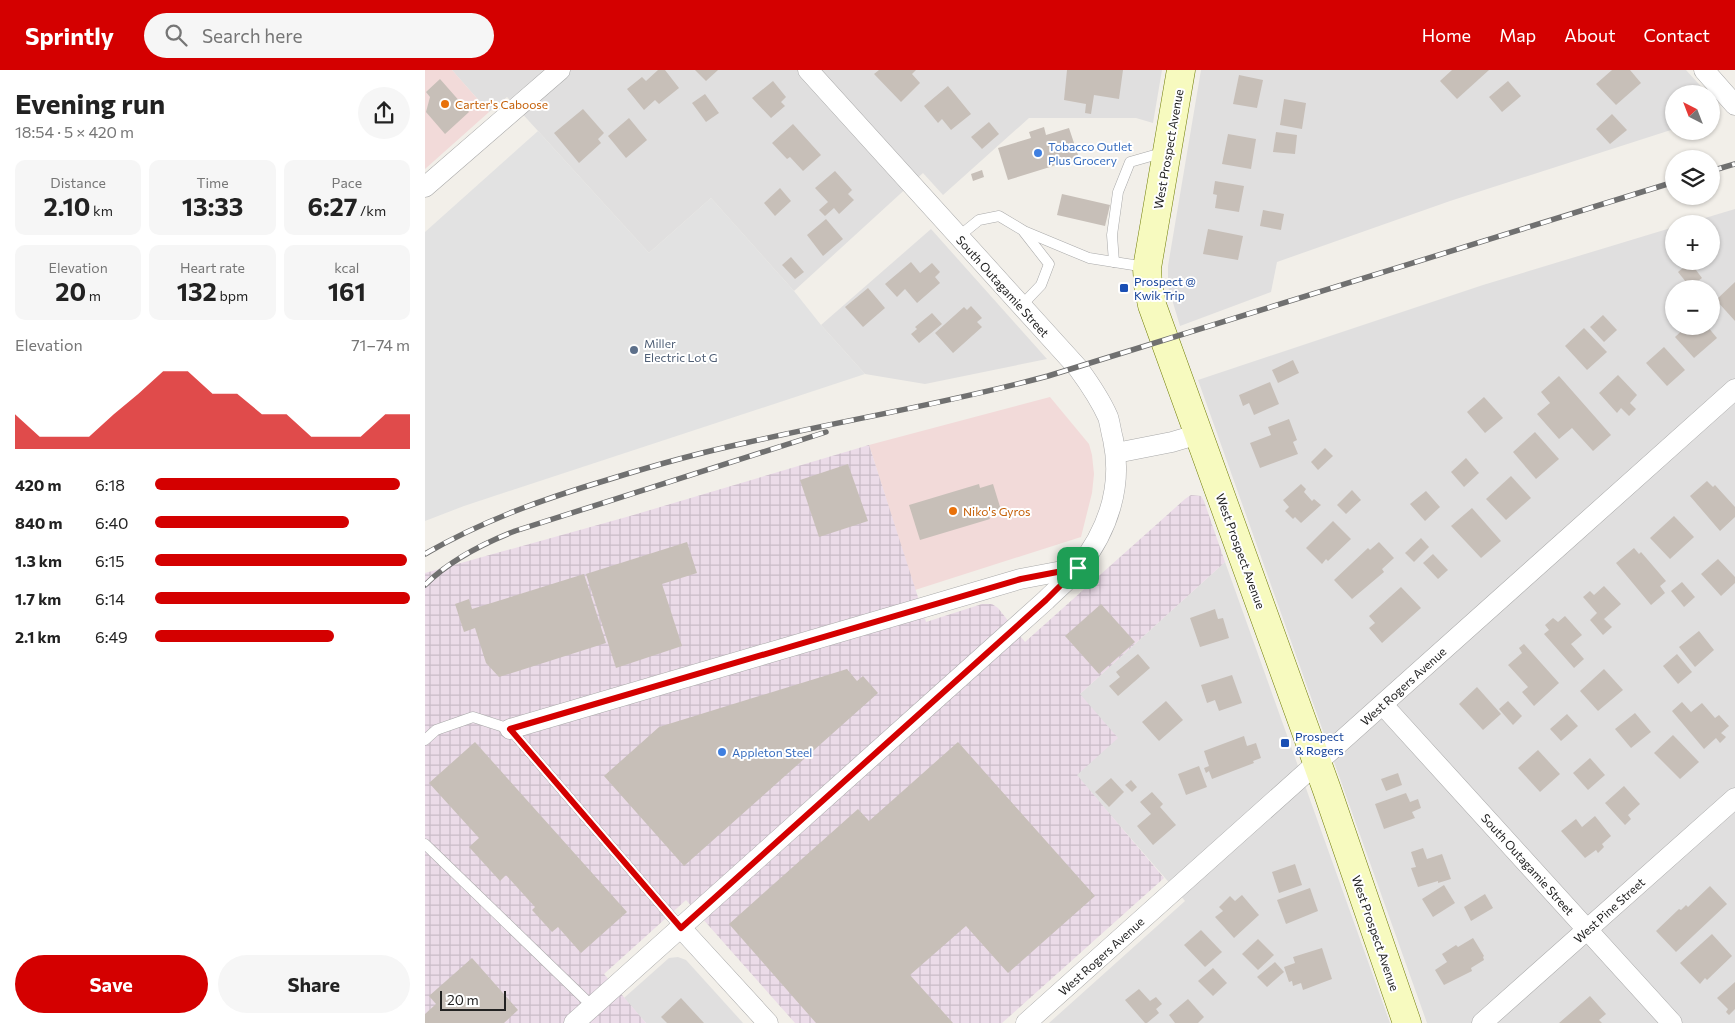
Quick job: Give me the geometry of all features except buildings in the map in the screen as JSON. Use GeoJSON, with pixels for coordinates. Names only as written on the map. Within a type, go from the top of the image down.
{"type":"FeatureCollection","features":[{"type":"Feature","properties":{"kind":"main road","name":"West Prospect Avenue"},"geometry":{"type":"LineString","coordinates":[[1181,70],[1147,268],[1152,304],[1317,764],[1407,1023]]}},
{"type":"Feature","properties":{"kind":"street"},"geometry":{"type":"LineString","coordinates":[[425,188],[560,70]]}},
{"type":"Feature","properties":{"kind":"street","name":"South Outagamie Street"},"geometry":{"type":"LineString","coordinates":[[574,1023],[1046,600],[1078,568],[1100,535],[1109,514],[1116,482],[1116,453],[1108,418],[1095,392],[1078,368],[808,70]]}},
{"type":"Feature","properties":{"kind":"street"},"geometry":{"type":"LineString","coordinates":[[1704,70],[1735,105]]}},
{"type":"Feature","properties":{"kind":"street","name":"West Rogers Avenue"},"geometry":{"type":"LineString","coordinates":[[1026,1023],[1735,390]]}},
{"type":"Feature","properties":{"kind":"street"},"geometry":{"type":"LineString","coordinates":[[1116,453],[1172,442],[1199,434]]}},
{"type":"Feature","properties":{"kind":"street"},"geometry":{"type":"LineString","coordinates":[[510,729],[1021,579],[1078,568]]}},
{"type":"Feature","properties":{"kind":"street","name":"South Outagamie Street"},"geometry":{"type":"LineString","coordinates":[[1383,704],[1672,1023]]}},
{"type":"Feature","properties":{"kind":"street","name":"West Pine Street"},"geometry":{"type":"LineString","coordinates":[[1482,1023],[1735,798]]}},
{"type":"Feature","properties":{"kind":"street"},"geometry":{"type":"LineString","coordinates":[[681,928],[768,1023]]}},
{"type":"Feature","properties":{"kind":"lane"},"geometry":{"type":"LineString","coordinates":[[1114,262],[1112,235],[1117,192],[1130,162],[1167,152]]}},
{"type":"Feature","properties":{"kind":"lane"},"geometry":{"type":"LineString","coordinates":[[958,237],[979,220],[999,216],[1024,231],[1089,258],[1147,268]]}},
{"type":"Feature","properties":{"kind":"lane"},"geometry":{"type":"LineString","coordinates":[[1021,305],[1041,285],[1049,264],[1024,231]]}},
{"type":"Feature","properties":{"kind":"lane"},"geometry":{"type":"LineString","coordinates":[[425,740],[436,730],[473,717],[510,729],[681,928]]}},
{"type":"Feature","properties":{"kind":"lane"},"geometry":{"type":"LineString","coordinates":[[425,844],[593,1006]]}},
{"type":"Feature","properties":{"kind":"shaded area"},"geometry":{"type":"Polygon","coordinates":[[[425,70],[452,70],[489,112],[425,169],[425,70]]]}},
{"type":"Feature","properties":{"kind":"shaded area"},"geometry":{"type":"Polygon","coordinates":[[[452,70],[1162,70],[1153,123],[1136,118],[1029,118],[943,195],[923,173],[794,291],[711,198],[649,253],[507,97],[489,112],[452,70]]]}},
{"type":"Feature","properties":{"kind":"shaded area"},"geometry":{"type":"Polygon","coordinates":[[[1201,70],[1686,70],[1700,85],[1665,85],[1665,132],[1450,201],[1277,262],[1271,292],[1180,326],[1168,286],[1168,266],[1201,70]]]}},
{"type":"Feature","properties":{"kind":"shaded area","name":"Miller Electric Lot G"},"geometry":{"type":"Polygon","coordinates":[[[538,131],[649,253],[711,198],[865,374],[464,506],[425,521],[425,232],[538,131]]]}},
{"type":"Feature","properties":{"kind":"shaded area"},"geometry":{"type":"Polygon","coordinates":[[[1735,209],[1735,1023],[1427,1023],[1198,380],[1483,285],[1665,230],[1665,270],[1720,270],[1720,215],[1715,215],[1735,209]]]}},
{"type":"Feature","properties":{"kind":"shaded area"},"geometry":{"type":"Polygon","coordinates":[[[931,229],[1047,359],[925,384],[865,374],[821,325],[931,229]]]}},
{"type":"Feature","properties":{"kind":"shaded area"},"geometry":{"type":"Polygon","coordinates":[[[1050,397],[1089,444],[1092,455],[1094,474],[1092,493],[1081,537],[915,590],[869,445],[1050,397]]]}},
{"type":"Feature","properties":{"kind":"shaded area"},"geometry":{"type":"Polygon","coordinates":[[[869,445],[926,622],[982,604],[992,604],[998,608],[1025,642],[1185,499],[1191,495],[1201,496],[1225,562],[1080,694],[1118,738],[1077,775],[1164,878],[1002,1023],[795,1023],[686,900],[604,974],[646,1023],[425,1023],[425,573],[630,516],[869,445]]]}},
{"type":"Feature","properties":{"kind":"shaded area"},"geometry":{"type":"Polygon","coordinates":[[[1225,562],[1390,1023],[1049,1023],[1185,901],[1076,775],[1080,694],[1225,562]]]}},
{"type":"Feature","properties":{"kind":"shaded area"},"geometry":{"type":"Polygon","coordinates":[[[678,957],[686,960],[743,1023],[646,1023],[624,998],[669,958],[678,957]]]}},
{"type":"Feature","properties":{"kind":"railway"},"geometry":{"type":"LineString","coordinates":[[1720,168],[1735,164]]}},
{"type":"Feature","properties":{"kind":"railway"},"geometry":{"type":"LineString","coordinates":[[425,554],[468,531],[513,512],[641,470],[727,447],[935,403],[1048,376],[1665,185]]}},
{"type":"Feature","properties":{"kind":"railway"},"geometry":{"type":"LineString","coordinates":[[425,585],[456,560],[491,541],[515,531],[826,432]]}},
{"type":"Feature","properties":{"kind":"place","name":"Carter's Caboose"},"geometry":{"type":"Point","coordinates":[445,104]}},
{"type":"Feature","properties":{"kind":"place","name":"Tobacco Outlet Plus Grocery"},"geometry":{"type":"Point","coordinates":[1038,153]}},
{"type":"Feature","properties":{"kind":"place","name":"Prospect @ Kwik Trip"},"geometry":{"type":"Point","coordinates":[1124,288]}},
{"type":"Feature","properties":{"kind":"place","name":"Miller Electric Lot G"},"geometry":{"type":"Point","coordinates":[634,350]}},
{"type":"Feature","properties":{"kind":"place","name":"Niko's Gyros"},"geometry":{"type":"Point","coordinates":[953,511]}},
{"type":"Feature","properties":{"kind":"place","name":"Prospect & Rogers"},"geometry":{"type":"Point","coordinates":[1285,743]}},
{"type":"Feature","properties":{"kind":"place","name":"Appleton Steel"},"geometry":{"type":"Point","coordinates":[722,752]}},
{"type":"Feature","properties":{"kind":"route"},"geometry":{"type":"LineString","coordinates":[[1078,568],[1046,600],[681,928],[510,729],[1021,579],[1078,568]]}}]}
